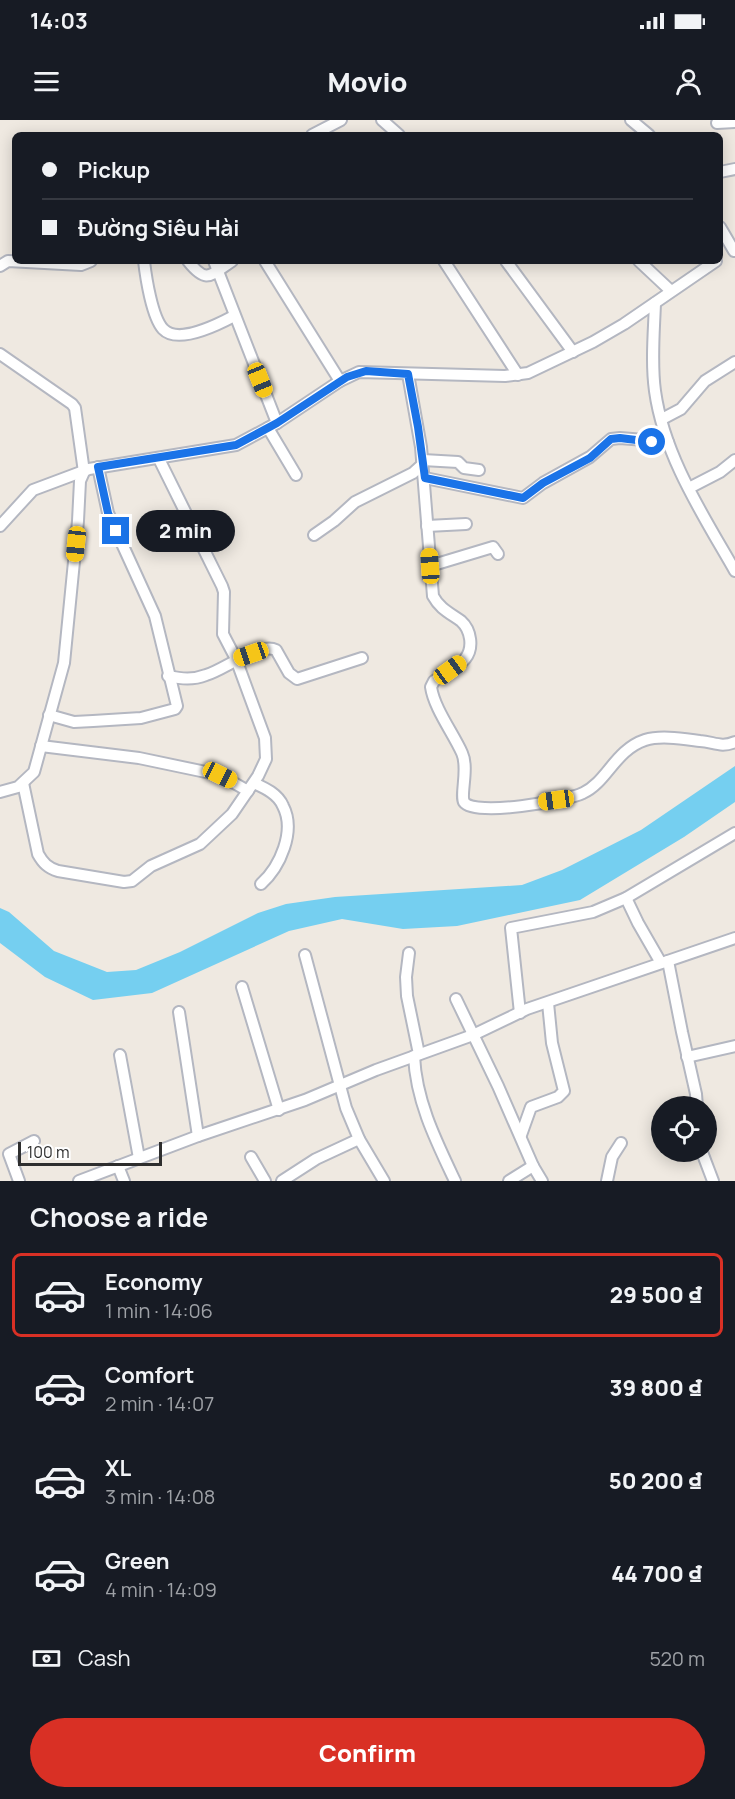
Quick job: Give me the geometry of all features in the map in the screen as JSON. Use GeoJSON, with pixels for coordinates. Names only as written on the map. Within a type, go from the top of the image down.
{"type":"FeatureCollection","features":[{"type":"Feature","properties":{"kind":"street"},"geometry":{"type":"LineString","coordinates":[[318,132],[341,120]]}},
{"type":"Feature","properties":{"kind":"street"},"geometry":{"type":"LineString","coordinates":[[382,120],[396,132]]}},
{"type":"Feature","properties":{"kind":"street"},"geometry":{"type":"LineString","coordinates":[[632,120],[646,132]]}},
{"type":"Feature","properties":{"kind":"street"},"geometry":{"type":"LineString","coordinates":[[717,123],[735,122]]}},
{"type":"Feature","properties":{"kind":"street"},"geometry":{"type":"LineString","coordinates":[[723,232],[735,251]]}},
{"type":"Feature","properties":{"kind":"street"},"geometry":{"type":"LineString","coordinates":[[63,264],[84,264]]}},
{"type":"Feature","properties":{"kind":"street"},"geometry":{"type":"LineString","coordinates":[[144,264],[148,289],[159,323],[168,332],[173,334],[207,330],[234,316]]}},
{"type":"Feature","properties":{"kind":"street"},"geometry":{"type":"LineString","coordinates":[[190,264],[199,275],[207,275],[216,266],[272,425],[296,475]]}},
{"type":"Feature","properties":{"kind":"street"},"geometry":{"type":"LineString","coordinates":[[267,264],[340,381]]}},
{"type":"Feature","properties":{"kind":"street"},"geometry":{"type":"LineString","coordinates":[[446,264],[518,375]]}},
{"type":"Feature","properties":{"kind":"street"},"geometry":{"type":"LineString","coordinates":[[508,264],[573,352]]}},
{"type":"Feature","properties":{"kind":"street"},"geometry":{"type":"LineString","coordinates":[[642,264],[671,291]]}},
{"type":"Feature","properties":{"kind":"street"},"geometry":{"type":"LineString","coordinates":[[0,526],[33,490],[98,467],[236,445],[272,425],[340,381],[366,371],[408,374],[518,375],[528,373],[624,324],[712,264]]}},
{"type":"Feature","properties":{"kind":"street"},"geometry":{"type":"LineString","coordinates":[[655,303],[655,391],[668,442],[689,488],[735,571]]}},
{"type":"Feature","properties":{"kind":"street"},"geometry":{"type":"LineString","coordinates":[[0,354],[75,408],[84,472],[80,481],[64,663],[34,772],[18,788],[0,792]]}},
{"type":"Feature","properties":{"kind":"street"},"geometry":{"type":"LineString","coordinates":[[662,419],[681,409],[705,381],[735,362]]}},
{"type":"Feature","properties":{"kind":"street"},"geometry":{"type":"LineString","coordinates":[[408,374],[425,478],[434,596],[439,606],[461,622],[470,635],[470,648],[465,659],[434,681],[431,687],[464,757],[466,775],[462,797],[469,807],[496,809],[556,800],[583,793],[627,750],[651,739],[702,741],[718,746],[735,742]]}},
{"type":"Feature","properties":{"kind":"street"},"geometry":{"type":"LineString","coordinates":[[425,478],[523,498],[543,483],[590,458],[611,439],[668,442]]}},
{"type":"Feature","properties":{"kind":"street"},"geometry":{"type":"LineString","coordinates":[[23,783],[38,854],[43,863],[50,869],[58,871],[124,882],[132,881],[151,866],[200,844],[232,814],[251,787],[266,759],[266,744],[236,659],[223,634],[224,592],[222,586],[159,459]]}},
{"type":"Feature","properties":{"kind":"street"},"geometry":{"type":"LineString","coordinates":[[689,488],[720,472],[735,460]]}},
{"type":"Feature","properties":{"kind":"street"},"geometry":{"type":"LineString","coordinates":[[314,535],[355,502],[413,473],[423,462],[458,462],[464,468],[479,470]]}},
{"type":"Feature","properties":{"kind":"street"},"geometry":{"type":"LineString","coordinates":[[49,715],[74,722],[141,718],[175,710],[177,706],[155,616],[108,513],[98,467]]}},
{"type":"Feature","properties":{"kind":"street"},"geometry":{"type":"LineString","coordinates":[[427,526],[466,524]]}},
{"type":"Feature","properties":{"kind":"street"},"geometry":{"type":"LineString","coordinates":[[430,566],[493,547],[498,554]]}},
{"type":"Feature","properties":{"kind":"street"},"geometry":{"type":"LineString","coordinates":[[168,676],[184,680],[205,676],[219,671],[236,659],[274,648],[289,674],[297,679],[362,658]]}},
{"type":"Feature","properties":{"kind":"street"},"geometry":{"type":"LineString","coordinates":[[41,746],[139,759],[220,775],[276,796],[287,817],[286,838],[282,856],[268,878],[261,884]]}},
{"type":"Feature","properties":{"kind":"street"},"geometry":{"type":"LineString","coordinates":[[519,1013],[511,928],[592,912],[626,898],[735,833]]}},
{"type":"Feature","properties":{"kind":"street"},"geometry":{"type":"LineString","coordinates":[[626,898],[638,923],[665,962],[696,1096]]}},
{"type":"Feature","properties":{"kind":"street"},"geometry":{"type":"LineString","coordinates":[[79,1181],[198,1136],[279,1110],[473,1035],[519,1013],[665,962],[735,941]]}},
{"type":"Feature","properties":{"kind":"street"},"geometry":{"type":"LineString","coordinates":[[409,953],[406,977],[407,996],[417,1055],[418,1086],[431,1131],[455,1181]]}},
{"type":"Feature","properties":{"kind":"street"},"geometry":{"type":"LineString","coordinates":[[305,955],[339,1087],[359,1139],[384,1181]]}},
{"type":"Feature","properties":{"kind":"street"},"geometry":{"type":"LineString","coordinates":[[242,987],[279,1110]]}},
{"type":"Feature","properties":{"kind":"street"},"geometry":{"type":"LineString","coordinates":[[456,999],[533,1166],[543,1181]]}},
{"type":"Feature","properties":{"kind":"street"},"geometry":{"type":"LineString","coordinates":[[520,1135],[531,1107],[558,1097],[564,1091],[552,1043],[548,1003]]}},
{"type":"Feature","properties":{"kind":"street"},"geometry":{"type":"LineString","coordinates":[[179,1012],[198,1136]]}},
{"type":"Feature","properties":{"kind":"street"},"geometry":{"type":"LineString","coordinates":[[687,1057],[735,1046]]}},
{"type":"Feature","properties":{"kind":"street"},"geometry":{"type":"LineString","coordinates":[[120,1055],[139,1158]]}},
{"type":"Feature","properties":{"kind":"street"},"geometry":{"type":"LineString","coordinates":[[282,1181],[316,1159],[359,1139]]}},
{"type":"Feature","properties":{"kind":"street"},"geometry":{"type":"LineString","coordinates":[[19,1181],[9,1154],[34,1141]]}},
{"type":"Feature","properties":{"kind":"street"},"geometry":{"type":"LineString","coordinates":[[607,1181],[612,1157],[621,1143]]}},
{"type":"Feature","properties":{"kind":"street"},"geometry":{"type":"LineString","coordinates":[[251,1157],[265,1181]]}},
{"type":"Feature","properties":{"kind":"street"},"geometry":{"type":"LineString","coordinates":[[706,1162],[713,1181]]}},
{"type":"Feature","properties":{"kind":"street"},"geometry":{"type":"LineString","coordinates":[[118,1166],[124,1181]]}},
{"type":"Feature","properties":{"kind":"street"},"geometry":{"type":"LineString","coordinates":[[509,1181],[533,1166]]}},
{"type":"Feature","properties":{"kind":"water"},"geometry":{"type":"Polygon","coordinates":[[[735,766],[735,802],[684,837],[580,900],[457,926],[403,929],[342,919],[289,931],[152,993],[93,1000],[45,977],[0,943],[0,908],[9,912],[54,951],[107,972],[136,970],[180,952],[258,913],[286,904],[335,897],[522,885],[562,870],[641,830],[735,766]]]}},
{"type":"Feature","properties":{"kind":"route"},"geometry":{"type":"LineString","coordinates":[[116,531],[108,513],[98,467],[236,445],[277,423],[340,381],[359,372],[408,374],[425,478],[523,498],[534,488],[590,458],[606,441],[620,438],[652,442]]}}]}
